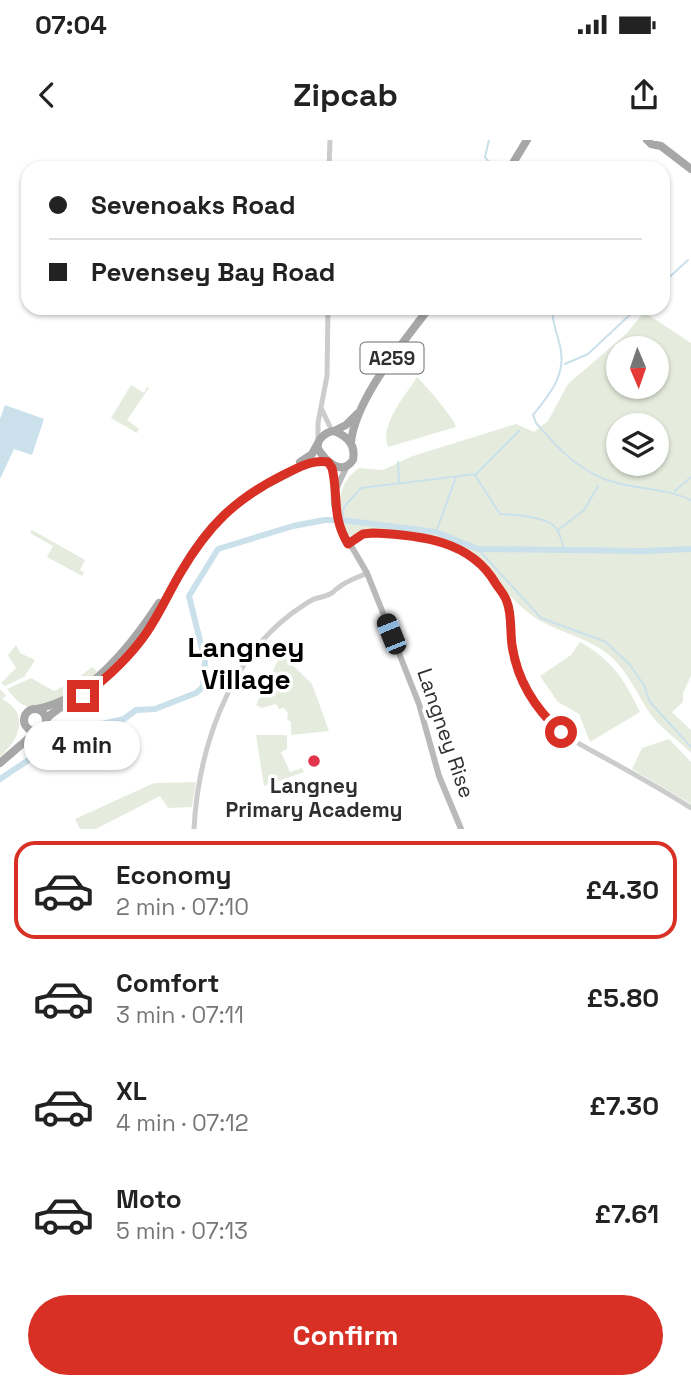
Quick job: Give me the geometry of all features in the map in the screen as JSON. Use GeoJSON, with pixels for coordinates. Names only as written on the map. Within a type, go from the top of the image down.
{"type":"FeatureCollection","features":[{"type":"Feature","properties":{"kind":"main road"},"geometry":{"type":"LineString","coordinates":[[514,161],[527,140]]}},
{"type":"Feature","properties":{"kind":"main road"},"geometry":{"type":"LineString","coordinates":[[656,141],[691,163]]}},
{"type":"Feature","properties":{"kind":"main road"},"geometry":{"type":"LineString","coordinates":[[656,141],[691,169]]}},
{"type":"Feature","properties":{"kind":"main road","name":"A259"},"geometry":{"type":"LineString","coordinates":[[333,431],[346,425],[359,412],[400,345],[424,315]]}},
{"type":"Feature","properties":{"kind":"main road","name":"A259"},"geometry":{"type":"LineString","coordinates":[[351,442],[359,412]]}},
{"type":"Feature","properties":{"kind":"main road"},"geometry":{"type":"LineString","coordinates":[[19,744],[26,714],[30,710],[67,698],[83,687],[129,644],[154,611],[195,544],[225,507],[265,480],[307,458],[318,443],[333,431],[351,442],[354,455],[338,481],[334,495]]}},
{"type":"Feature","properties":{"kind":"main road"},"geometry":{"type":"LineString","coordinates":[[318,443],[329,463]]}},
{"type":"Feature","properties":{"kind":"main road"},"geometry":{"type":"LineString","coordinates":[[0,763],[19,744],[44,726],[54,710],[75,701],[96,687],[134,649],[152,624],[188,560],[209,529],[227,510],[258,489],[309,463],[320,461],[337,468],[347,466]]}},
{"type":"Feature","properties":{"kind":"main road","name":"Langney Rise"},"geometry":{"type":"LineString","coordinates":[[329,463],[333,472],[338,521],[348,544],[367,573],[419,704],[439,776],[461,829]]}},
{"type":"Feature","properties":{"kind":"main road"},"geometry":{"type":"LineString","coordinates":[[37,709],[44,713],[46,720]]}},
{"type":"Feature","properties":{"kind":"main road"},"geometry":{"type":"LineString","coordinates":[[24,724],[30,730],[37,731]]}},
{"type":"Feature","properties":{"kind":"street"},"geometry":{"type":"LineString","coordinates":[[329,161],[330,140]]}},
{"type":"Feature","properties":{"kind":"street"},"geometry":{"type":"LineString","coordinates":[[318,443],[318,423],[327,376],[328,315]]}},
{"type":"Feature","properties":{"kind":"street"},"geometry":{"type":"LineString","coordinates":[[322,410],[333,431]]}},
{"type":"Feature","properties":{"kind":"street"},"geometry":{"type":"LineString","coordinates":[[348,544],[363,534],[373,533],[421,537],[445,542],[480,564],[507,600],[518,673],[546,719],[588,749],[691,808]]}},
{"type":"Feature","properties":{"kind":"street"},"geometry":{"type":"LineString","coordinates":[[194,829],[197,788],[208,746],[223,708],[247,661],[290,614],[367,573]]}},
{"type":"Feature","properties":{"kind":"green space"},"geometry":{"type":"Polygon","coordinates":[[[642,315],[649,315],[691,343],[691,676],[683,693],[683,702],[672,712],[691,730],[691,753],[653,718],[626,674],[609,655],[592,644],[537,619],[464,551],[432,537],[409,532],[376,530],[348,535],[344,526],[340,508],[342,490],[346,481],[359,468],[383,470],[413,456],[516,424],[534,432],[548,421],[568,384],[606,351],[606,399],[669,399],[669,336],[624,336],[642,315]]]}},
{"type":"Feature","properties":{"kind":"green space"},"geometry":{"type":"Polygon","coordinates":[[[417,377],[445,409],[456,427],[388,447],[386,438],[390,420],[417,377]]]}},
{"type":"Feature","properties":{"kind":"green space"},"geometry":{"type":"Polygon","coordinates":[[[131,385],[144,393],[147,387],[149,388],[127,420],[139,429],[137,433],[111,418],[131,385]]]}},
{"type":"Feature","properties":{"kind":"green space"},"geometry":{"type":"Polygon","coordinates":[[[32,530],[85,560],[80,570],[84,572],[82,576],[47,557],[53,546],[30,533],[32,530]]]}},
{"type":"Feature","properties":{"kind":"green space"},"geometry":{"type":"Polygon","coordinates":[[[580,642],[601,656],[616,672],[640,712],[590,742],[579,714],[558,702],[540,676],[571,655],[580,642]]]}},
{"type":"Feature","properties":{"kind":"green space"},"geometry":{"type":"Polygon","coordinates":[[[16,645],[20,653],[35,660],[24,677],[5,686],[1,683],[16,668],[8,655],[16,645]]]}},
{"type":"Feature","properties":{"kind":"green space"},"geometry":{"type":"Polygon","coordinates":[[[281,654],[312,684],[329,731],[291,735],[291,722],[287,719],[288,713],[284,708],[279,709],[276,704],[262,708],[256,705],[281,654]]]}},
{"type":"Feature","properties":{"kind":"green space"},"geometry":{"type":"Polygon","coordinates":[[[92,667],[97,671],[85,683],[66,696],[45,705],[25,706],[7,689],[31,678],[54,691],[92,667]]]}},
{"type":"Feature","properties":{"kind":"green space"},"geometry":{"type":"Polygon","coordinates":[[[0,689],[6,696],[2,699],[17,712],[19,727],[12,743],[0,757],[0,689]]]}},
{"type":"Feature","properties":{"kind":"green space"},"geometry":{"type":"Polygon","coordinates":[[[256,735],[287,735],[287,749],[281,752],[290,772],[302,768],[304,772],[264,786],[256,735]]]}},
{"type":"Feature","properties":{"kind":"green space"},"geometry":{"type":"Polygon","coordinates":[[[669,739],[691,762],[691,804],[632,769],[642,748],[669,739]]]}},
{"type":"Feature","properties":{"kind":"green space"},"geometry":{"type":"Polygon","coordinates":[[[196,782],[192,807],[168,808],[160,796],[96,829],[80,829],[75,819],[154,783],[196,782]]]}},
{"type":"Feature","properties":{"kind":"water"},"geometry":{"type":"Polygon","coordinates":[[[5,405],[44,419],[32,455],[14,449],[0,479],[0,419],[5,405]]]}},
{"type":"Feature","properties":{"kind":"waterway"},"geometry":{"type":"LineString","coordinates":[[488,161],[485,157],[489,140]]}},
{"type":"Feature","properties":{"kind":"waterway"},"geometry":{"type":"LineString","coordinates":[[670,277],[688,260]]}},
{"type":"Feature","properties":{"kind":"waterway"},"geometry":{"type":"LineString","coordinates":[[553,315],[562,356],[561,366],[556,383],[533,415],[536,423],[566,455],[592,473],[612,482],[668,492],[691,500]]}},
{"type":"Feature","properties":{"kind":"waterway"},"geometry":{"type":"LineString","coordinates":[[565,364],[588,354],[630,315]]}},
{"type":"Feature","properties":{"kind":"waterway"},"geometry":{"type":"LineString","coordinates":[[342,520],[344,507],[361,488],[476,474],[519,431]]}},
{"type":"Feature","properties":{"kind":"waterway"},"geometry":{"type":"LineString","coordinates":[[398,462],[399,482]]}},
{"type":"Feature","properties":{"kind":"waterway"},"geometry":{"type":"LineString","coordinates":[[475,475],[500,514],[530,517],[551,524],[556,528],[565,550]]}},
{"type":"Feature","properties":{"kind":"waterway"},"geometry":{"type":"LineString","coordinates":[[436,532],[456,477]]}},
{"type":"Feature","properties":{"kind":"waterway"},"geometry":{"type":"LineString","coordinates":[[675,491],[691,477]]}},
{"type":"Feature","properties":{"kind":"waterway"},"geometry":{"type":"LineString","coordinates":[[558,530],[584,510],[598,486]]}},
{"type":"Feature","properties":{"kind":"waterway"},"geometry":{"type":"LineString","coordinates":[[0,779],[48,747],[75,744],[102,724],[124,719],[136,710],[155,709],[196,693],[203,687],[205,661],[189,596],[218,549],[293,526],[325,520],[436,532],[478,549],[691,549]]}},
{"type":"Feature","properties":{"kind":"waterway"},"geometry":{"type":"LineString","coordinates":[[478,549],[541,618],[606,642],[630,665],[644,685],[650,702],[691,747]]}},
{"type":"Feature","properties":{"kind":"place","name":"Langney Primary Academy"},"geometry":{"type":"Point","coordinates":[314,761]}},
{"type":"Feature","properties":{"kind":"district","name":"Langney Village"},"geometry":{"type":"Point","coordinates":[246,663]}},
{"type":"Feature","properties":{"kind":"route"},"geometry":{"type":"LineString","coordinates":[[83,696],[110,675],[144,637],[181,571],[209,529],[227,510],[280,477],[309,463],[320,461],[328,462],[332,468],[335,511],[348,544],[363,534],[373,533],[432,538],[466,553],[480,564],[507,600],[518,673],[534,703],[546,719],[561,732]]}}]}
